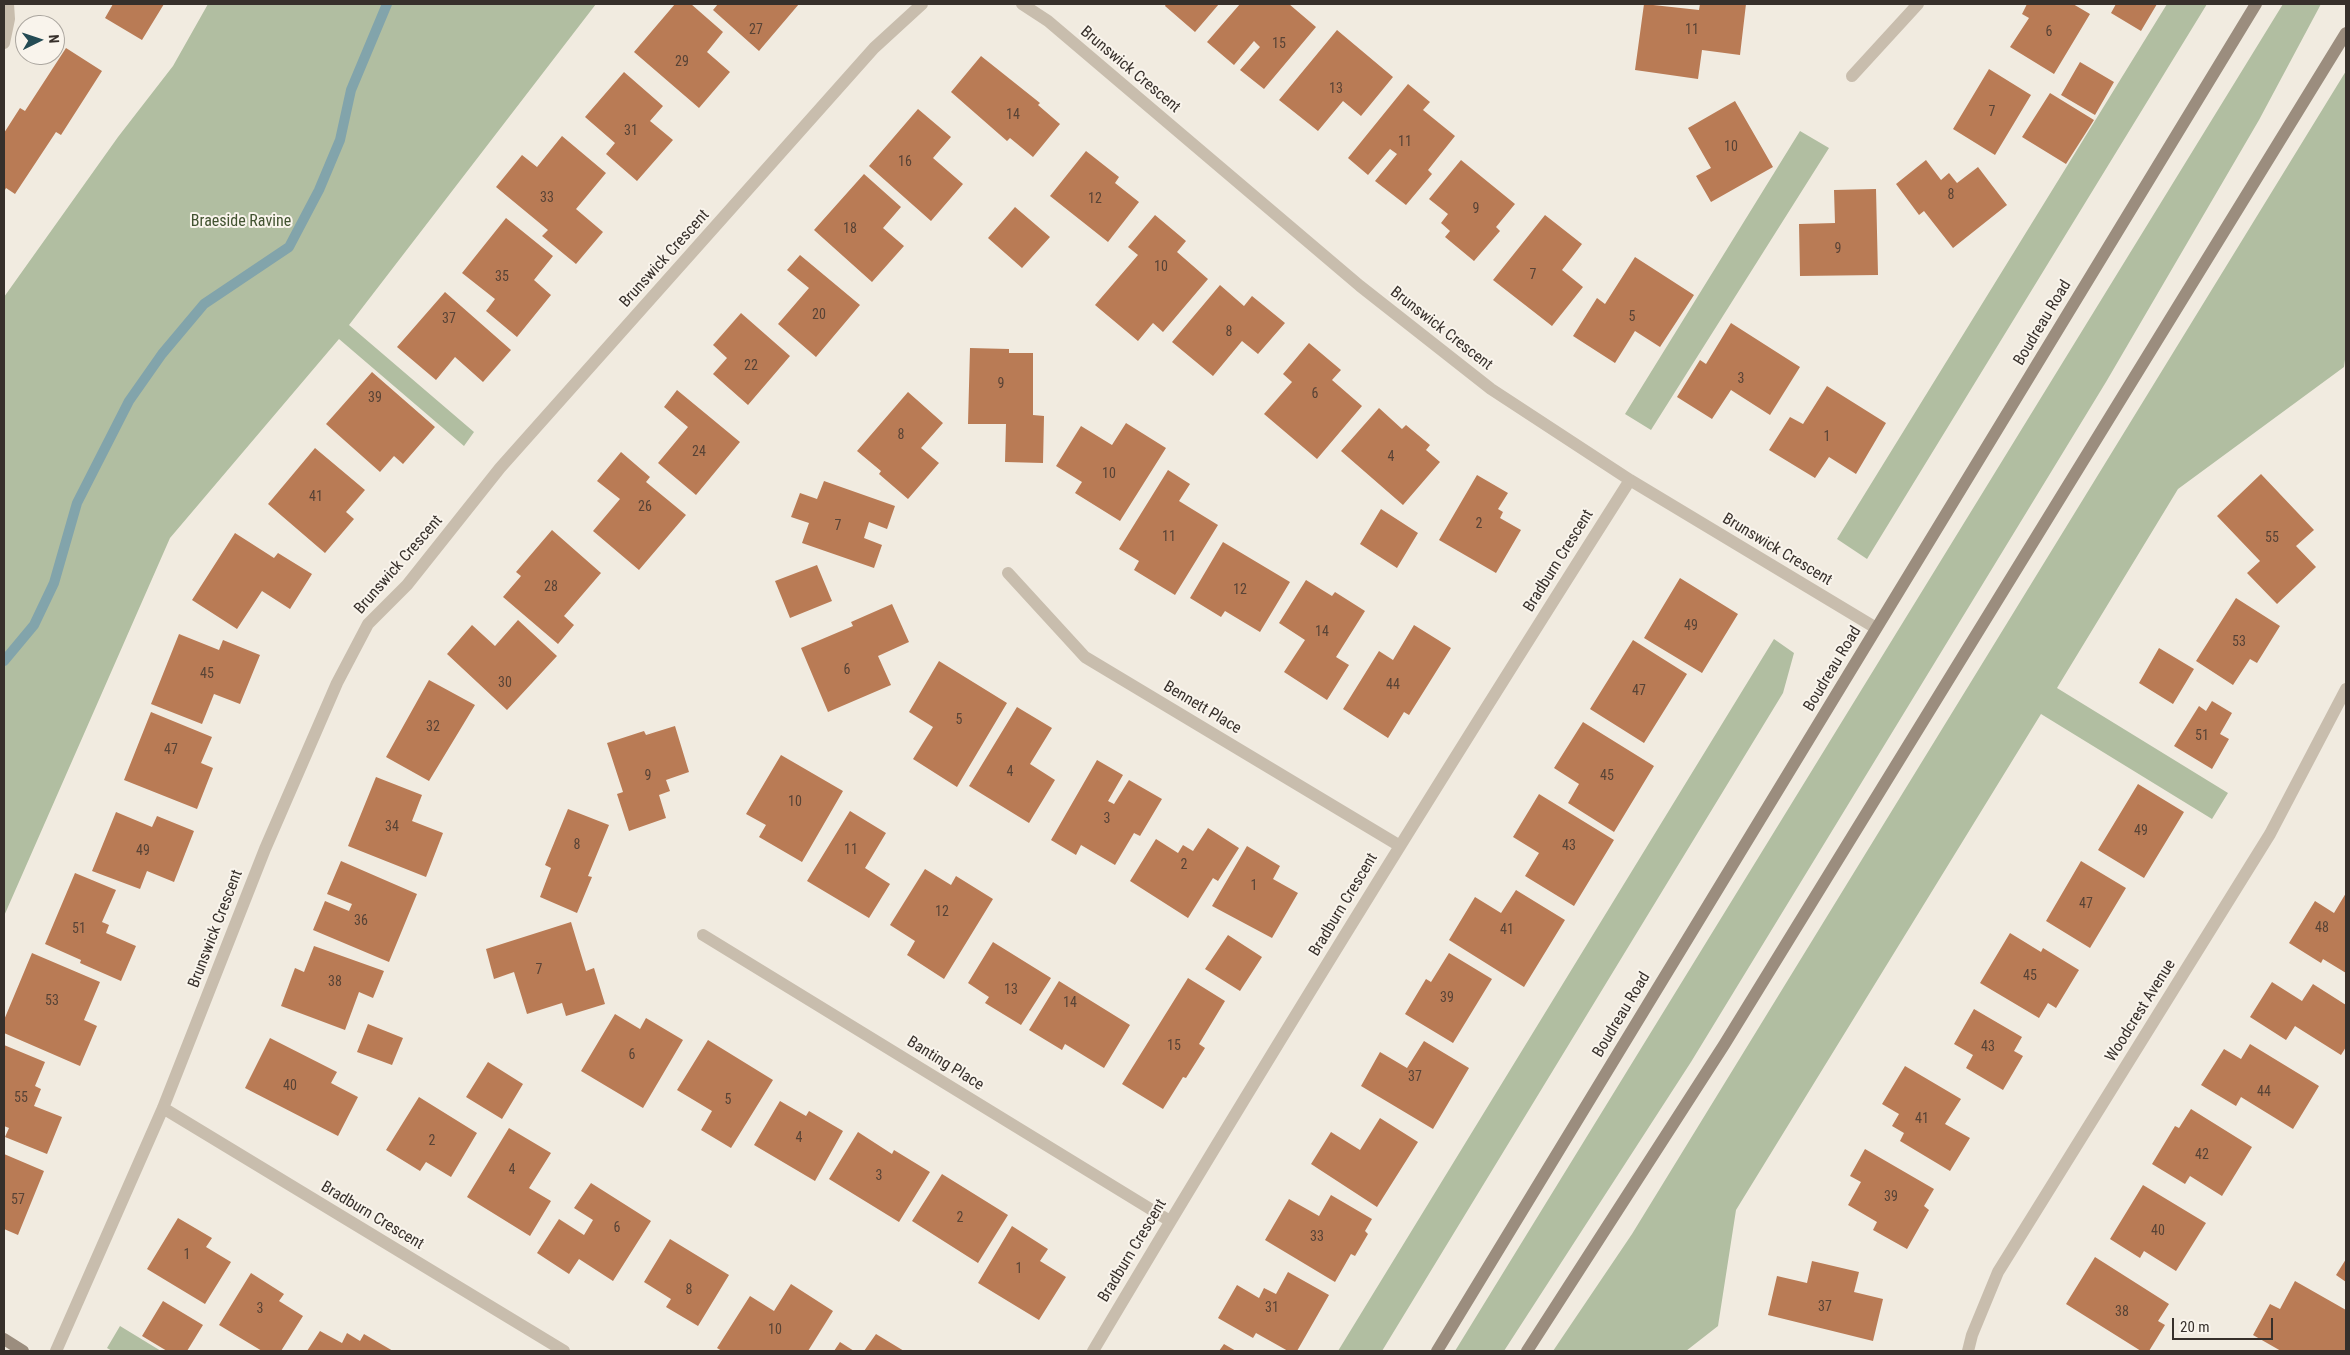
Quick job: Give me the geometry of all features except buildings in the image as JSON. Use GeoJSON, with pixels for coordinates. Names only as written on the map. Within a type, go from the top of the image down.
{"type":"FeatureCollection","features":[{"type":"Feature","properties":{"kind":"main road","name":"Boudreau Road"},"geometry":{"type":"LineString","coordinates":[[1437,1351],[2256,4]]}},
{"type":"Feature","properties":{"kind":"main road"},"geometry":{"type":"LineString","coordinates":[[1527,1351],[1724,1045],[2346,33]]}},
{"type":"Feature","properties":{"kind":"main road"},"geometry":{"type":"LineString","coordinates":[[4,1339],[23,1351]]}},
{"type":"Feature","properties":{"kind":"street"},"geometry":{"type":"LineString","coordinates":[[4,43],[9,19],[8,4]]}},
{"type":"Feature","properties":{"kind":"street","name":"Brunswick Crescent"},"geometry":{"type":"LineString","coordinates":[[56,1351],[163,1108],[265,849],[337,683],[368,624],[407,585],[500,468],[874,48],[922,4]]}},
{"type":"Feature","properties":{"kind":"street","name":"Brunswick Crescent"},"geometry":{"type":"LineString","coordinates":[[1022,4],[1048,21],[1360,286],[1484,383],[1630,480],[1876,628]]}},
{"type":"Feature","properties":{"kind":"street"},"geometry":{"type":"LineString","coordinates":[[1852,76],[1918,4]]}},
{"type":"Feature","properties":{"kind":"street","name":"Bradburn Crescent"},"geometry":{"type":"LineString","coordinates":[[1093,1351],[1170,1221],[1400,846],[1630,480]]}},
{"type":"Feature","properties":{"kind":"street","name":"Bennett Place"},"geometry":{"type":"LineString","coordinates":[[1008,572],[1084,657],[1400,846]]}},
{"type":"Feature","properties":{"kind":"street","name":"Woodcrest Avenue"},"geometry":{"type":"LineString","coordinates":[[1968,1351],[1972,1335],[1998,1272],[2270,834],[2346,689]]}},
{"type":"Feature","properties":{"kind":"street","name":"Banting Place"},"geometry":{"type":"LineString","coordinates":[[703,935],[1170,1221]]}},
{"type":"Feature","properties":{"kind":"street","name":"Bradburn Crescent"},"geometry":{"type":"LineString","coordinates":[[163,1108],[564,1351]]}},
{"type":"Feature","properties":{"kind":"green space","name":"Braeside Ravine"},"geometry":{"type":"Polygon","coordinates":[[[208,4],[596,4],[349,325],[474,432],[464,446],[339,339],[170,538],[4,916],[4,297],[118,137],[173,66],[208,4]]]}},
{"type":"Feature","properties":{"kind":"green space"},"geometry":{"type":"Polygon","coordinates":[[[2167,4],[2207,4],[1867,559],[1837,539],[2167,4]]]}},
{"type":"Feature","properties":{"kind":"green space"},"geometry":{"type":"Polygon","coordinates":[[[2283,4],[2321,4],[2259,120],[2106,382],[1691,1062],[1504,1351],[1455,1351],[2283,4]]]}},
{"type":"Feature","properties":{"kind":"green space"},"geometry":{"type":"Polygon","coordinates":[[[2346,71],[2346,352],[2344,367],[2178,489],[2057,688],[2228,793],[2212,819],[2041,714],[1736,1210],[1718,1326],[1686,1351],[1553,1351],[1632,1234],[2346,71]]]}},
{"type":"Feature","properties":{"kind":"green space"},"geometry":{"type":"Polygon","coordinates":[[[1800,131],[1829,148],[1651,430],[1625,414],[1800,131]]]}},
{"type":"Feature","properties":{"kind":"green space"},"geometry":{"type":"Polygon","coordinates":[[[1774,639],[1794,653],[1783,693],[1382,1351],[1338,1351],[1774,639]]]}},
{"type":"Feature","properties":{"kind":"green space"},"geometry":{"type":"Polygon","coordinates":[[[120,1326],[161,1351],[112,1351],[107,1348],[120,1326]]]}},
{"type":"Feature","properties":{"kind":"waterway"},"geometry":{"type":"LineString","coordinates":[[4,661],[34,625],[54,583],[77,503],[129,401],[162,354],[204,304],[289,247],[319,190],[340,140],[351,90],[387,4]]}}]}
